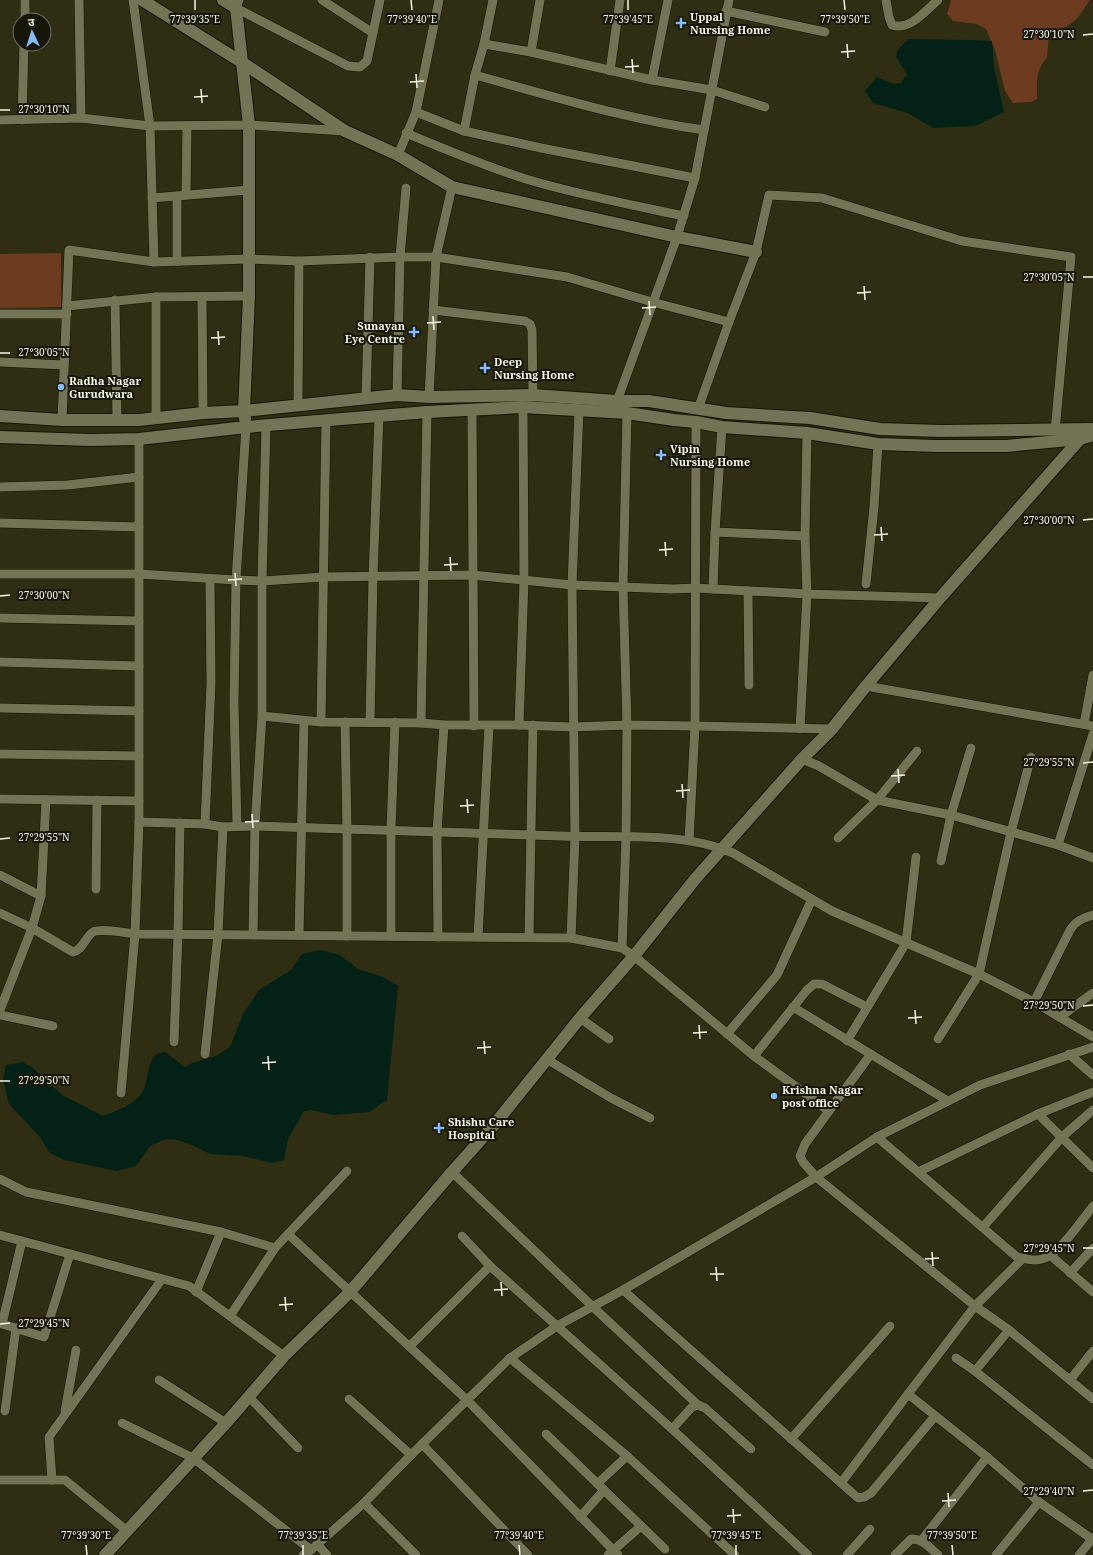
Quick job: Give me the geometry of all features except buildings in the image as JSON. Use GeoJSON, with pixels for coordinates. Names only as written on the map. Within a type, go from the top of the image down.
{"type":"FeatureCollection","features":[{"type":"Feature","properties":{"kind":"street"},"geometry":{"type":"LineString","coordinates":[[25,0],[25,12]]}},
{"type":"Feature","properties":{"kind":"street"},"geometry":{"type":"LineString","coordinates":[[79,0],[81,118]]}},
{"type":"Feature","properties":{"kind":"street"},"geometry":{"type":"LineString","coordinates":[[133,0],[150,126],[154,262]]}},
{"type":"Feature","properties":{"kind":"street"},"geometry":{"type":"LineString","coordinates":[[142,0],[243,63],[345,131],[398,156],[452,187],[678,237],[756,252]]}},
{"type":"Feature","properties":{"kind":"street"},"geometry":{"type":"LineString","coordinates":[[223,0],[238,4],[348,66],[360,67],[367,61],[380,0]]}},
{"type":"Feature","properties":{"kind":"street"},"geometry":{"type":"LineString","coordinates":[[322,0],[373,33]]}},
{"type":"Feature","properties":{"kind":"street"},"geometry":{"type":"LineString","coordinates":[[398,156],[406,133],[416,112],[439,0]]}},
{"type":"Feature","properties":{"kind":"street"},"geometry":{"type":"LineString","coordinates":[[464,131],[493,0]]}},
{"type":"Feature","properties":{"kind":"street"},"geometry":{"type":"LineString","coordinates":[[531,52],[540,0]]}},
{"type":"Feature","properties":{"kind":"street"},"geometry":{"type":"LineString","coordinates":[[610,71],[620,0]]}},
{"type":"Feature","properties":{"kind":"street"},"geometry":{"type":"LineString","coordinates":[[652,80],[668,0]]}},
{"type":"Feature","properties":{"kind":"street"},"geometry":{"type":"LineString","coordinates":[[617,401],[652,302],[678,237],[684,216],[704,130],[729,0]]}},
{"type":"Feature","properties":{"kind":"street"},"geometry":{"type":"LineString","coordinates":[[886,0],[892,25],[900,27],[910,24],[938,0]]}},
{"type":"Feature","properties":{"kind":"street"},"geometry":{"type":"LineString","coordinates":[[237,826],[234,703],[236,580],[246,427],[244,411],[250,296],[249,125],[238,4]]}},
{"type":"Feature","properties":{"kind":"street"},"geometry":{"type":"LineString","coordinates":[[726,11],[825,32]]}},
{"type":"Feature","properties":{"kind":"street"},"geometry":{"type":"LineString","coordinates":[[484,44],[531,52],[652,80],[712,90],[765,107]]}},
{"type":"Feature","properties":{"kind":"street"},"geometry":{"type":"LineString","coordinates":[[22,120],[24,52]]}},
{"type":"Feature","properties":{"kind":"street"},"geometry":{"type":"LineString","coordinates":[[475,76],[624,116],[661,124],[704,130]]}},
{"type":"Feature","properties":{"kind":"street"},"geometry":{"type":"LineString","coordinates":[[416,112],[464,131],[541,148],[694,178]]}},
{"type":"Feature","properties":{"kind":"street"},"geometry":{"type":"LineString","coordinates":[[0,120],[81,118],[150,126],[249,125],[345,131]]}},
{"type":"Feature","properties":{"kind":"street"},"geometry":{"type":"LineString","coordinates":[[177,261],[187,126]]}},
{"type":"Feature","properties":{"kind":"street"},"geometry":{"type":"LineString","coordinates":[[406,133],[484,165],[530,180],[574,192],[684,216]]}},
{"type":"Feature","properties":{"kind":"street"},"geometry":{"type":"LineString","coordinates":[[429,397],[436,257],[452,187]]}},
{"type":"Feature","properties":{"kind":"street"},"geometry":{"type":"LineString","coordinates":[[396,395],[400,256],[406,188]]}},
{"type":"Feature","properties":{"kind":"street"},"geometry":{"type":"LineString","coordinates":[[152,198],[249,190]]}},
{"type":"Feature","properties":{"kind":"street"},"geometry":{"type":"LineString","coordinates":[[698,409],[756,252],[769,195],[822,198],[962,241],[1071,257],[1055,431]]}},
{"type":"Feature","properties":{"kind":"street"},"geometry":{"type":"LineString","coordinates":[[62,420],[69,250],[154,262],[249,259],[299,261],[400,256],[436,257],[567,277],[652,302],[729,322]]}},
{"type":"Feature","properties":{"kind":"street"},"geometry":{"type":"LineString","coordinates":[[366,398],[370,257]]}},
{"type":"Feature","properties":{"kind":"street"},"geometry":{"type":"LineString","coordinates":[[298,406],[299,261]]}},
{"type":"Feature","properties":{"kind":"street"},"geometry":{"type":"LineString","coordinates":[[0,314],[67,310],[115,300],[156,297],[250,296]]}},
{"type":"Feature","properties":{"kind":"street"},"geometry":{"type":"LineString","coordinates":[[156,297],[156,418]]}},
{"type":"Feature","properties":{"kind":"street"},"geometry":{"type":"LineString","coordinates":[[202,297],[203,413]]}},
{"type":"Feature","properties":{"kind":"street"},"geometry":{"type":"LineString","coordinates":[[115,300],[117,420]]}},
{"type":"Feature","properties":{"kind":"street"},"geometry":{"type":"LineString","coordinates":[[433,310],[525,321],[530,324],[532,330],[533,395]]}},
{"type":"Feature","properties":{"kind":"street"},"geometry":{"type":"LineString","coordinates":[[0,362],[64,365]]}},
{"type":"Feature","properties":{"kind":"street"},"geometry":{"type":"LineString","coordinates":[[0,416],[62,420],[139,420],[203,413],[298,406],[396,395],[429,397],[533,395],[649,402],[726,413],[810,418],[880,429],[941,431],[1055,431],[1088,433]]}},
{"type":"Feature","properties":{"kind":"street"},"geometry":{"type":"LineString","coordinates":[[0,437],[90,440],[139,439],[246,427],[427,412],[523,407],[627,413],[722,427],[808,433],[878,444],[1006,446],[1088,433]]}},
{"type":"Feature","properties":{"kind":"street"},"geometry":{"type":"LineString","coordinates":[[519,725],[524,580],[523,407]]}},
{"type":"Feature","properties":{"kind":"street"},"geometry":{"type":"LineString","coordinates":[[472,410],[474,726]]}},
{"type":"Feature","properties":{"kind":"street"},"geometry":{"type":"LineString","coordinates":[[571,938],[575,837],[572,585],[579,410]]}},
{"type":"Feature","properties":{"kind":"street"},"geometry":{"type":"LineString","coordinates":[[421,723],[427,412]]}},
{"type":"Feature","properties":{"kind":"street"},"geometry":{"type":"LineString","coordinates":[[622,948],[626,837],[626,725],[622,587],[627,413]]}},
{"type":"Feature","properties":{"kind":"street"},"geometry":{"type":"LineString","coordinates":[[370,722],[373,577],[379,416]]}},
{"type":"Feature","properties":{"kind":"street"},"geometry":{"type":"LineString","coordinates":[[321,722],[326,421]]}},
{"type":"Feature","properties":{"kind":"street"},"geometry":{"type":"LineString","coordinates":[[688,841],[695,726],[696,422]]}},
{"type":"Feature","properties":{"kind":"street"},"geometry":{"type":"LineString","coordinates":[[253,935],[255,826],[262,716],[262,581],[266,426]]}},
{"type":"Feature","properties":{"kind":"street"},"geometry":{"type":"LineString","coordinates":[[713,589],[722,427]]}},
{"type":"Feature","properties":{"kind":"street"},"geometry":{"type":"LineString","coordinates":[[800,729],[807,594],[805,536],[808,433]]}},
{"type":"Feature","properties":{"kind":"street"},"geometry":{"type":"LineString","coordinates":[[105,1555],[126,1530],[226,1423],[284,1356],[350,1292],[494,1125],[548,1060],[580,1018],[634,956],[696,878],[802,759],[832,729],[940,598],[1088,433]]}},
{"type":"Feature","properties":{"kind":"street"},"geometry":{"type":"LineString","coordinates":[[122,1093],[135,934],[139,822],[139,439]]}},
{"type":"Feature","properties":{"kind":"street"},"geometry":{"type":"LineString","coordinates":[[866,584],[874,507],[878,444]]}},
{"type":"Feature","properties":{"kind":"street"},"geometry":{"type":"LineString","coordinates":[[0,487],[68,485],[139,477]]}},
{"type":"Feature","properties":{"kind":"street"},"geometry":{"type":"LineString","coordinates":[[0,523],[139,527]]}},
{"type":"Feature","properties":{"kind":"street"},"geometry":{"type":"LineString","coordinates":[[715,532],[805,536]]}},
{"type":"Feature","properties":{"kind":"street"},"geometry":{"type":"LineString","coordinates":[[0,574],[139,574],[262,581],[324,577],[472,575],[572,585],[673,589],[696,588],[807,594],[940,598]]}},
{"type":"Feature","properties":{"kind":"street"},"geometry":{"type":"LineString","coordinates":[[206,824],[211,683],[210,579]]}},
{"type":"Feature","properties":{"kind":"street"},"geometry":{"type":"LineString","coordinates":[[748,591],[748,685]]}},
{"type":"Feature","properties":{"kind":"street"},"geometry":{"type":"LineString","coordinates":[[0,618],[139,621]]}},
{"type":"Feature","properties":{"kind":"street"},"geometry":{"type":"LineString","coordinates":[[0,662],[139,666]]}},
{"type":"Feature","properties":{"kind":"street"},"geometry":{"type":"LineString","coordinates":[[866,686],[1088,725],[1093,675]]}},
{"type":"Feature","properties":{"kind":"street"},"geometry":{"type":"LineString","coordinates":[[0,708],[139,711]]}},
{"type":"Feature","properties":{"kind":"street"},"geometry":{"type":"LineString","coordinates":[[262,716],[321,722],[395,722],[444,726],[533,725],[573,727],[626,725],[832,729]]}},
{"type":"Feature","properties":{"kind":"street"},"geometry":{"type":"LineString","coordinates":[[299,935],[304,721]]}},
{"type":"Feature","properties":{"kind":"street"},"geometry":{"type":"LineString","coordinates":[[345,722],[347,936]]}},
{"type":"Feature","properties":{"kind":"street"},"geometry":{"type":"LineString","coordinates":[[390,936],[391,830],[395,722]]}},
{"type":"Feature","properties":{"kind":"street"},"geometry":{"type":"LineString","coordinates":[[529,938],[533,725]]}},
{"type":"Feature","properties":{"kind":"street"},"geometry":{"type":"LineString","coordinates":[[438,937],[437,832],[444,726]]}},
{"type":"Feature","properties":{"kind":"street"},"geometry":{"type":"LineString","coordinates":[[478,937],[482,833],[489,726]]}},
{"type":"Feature","properties":{"kind":"street"},"geometry":{"type":"LineString","coordinates":[[1058,846],[1093,734]]}},
{"type":"Feature","properties":{"kind":"street"},"geometry":{"type":"LineString","coordinates":[[941,861],[951,815],[971,748]]}},
{"type":"Feature","properties":{"kind":"street"},"geometry":{"type":"LineString","coordinates":[[838,838],[877,800],[917,751]]}},
{"type":"Feature","properties":{"kind":"street"},"geometry":{"type":"LineString","coordinates":[[0,754],[139,756]]}},
{"type":"Feature","properties":{"kind":"street"},"geometry":{"type":"LineString","coordinates":[[938,1039],[979,974],[1010,832],[1031,757]]}},
{"type":"Feature","properties":{"kind":"street"},"geometry":{"type":"LineString","coordinates":[[802,759],[819,766],[877,800],[951,815],[1058,846],[1093,858]]}},
{"type":"Feature","properties":{"kind":"street"},"geometry":{"type":"LineString","coordinates":[[0,799],[139,801]]}},
{"type":"Feature","properties":{"kind":"street"},"geometry":{"type":"LineString","coordinates":[[0,1010],[32,928],[41,896],[46,800]]}},
{"type":"Feature","properties":{"kind":"street"},"geometry":{"type":"LineString","coordinates":[[96,889],[97,800]]}},
{"type":"Feature","properties":{"kind":"street"},"geometry":{"type":"LineString","coordinates":[[139,822],[206,824],[223,827],[302,827],[575,837],[670,838],[723,848],[832,911],[979,974],[1034,1002],[1093,1037]]}},
{"type":"Feature","properties":{"kind":"street"},"geometry":{"type":"LineString","coordinates":[[174,1042],[180,823]]}},
{"type":"Feature","properties":{"kind":"street"},"geometry":{"type":"LineString","coordinates":[[205,1054],[218,934],[223,827]]}},
{"type":"Feature","properties":{"kind":"street"},"geometry":{"type":"LineString","coordinates":[[847,1040],[906,943],[916,858]]}},
{"type":"Feature","properties":{"kind":"street"},"geometry":{"type":"LineString","coordinates":[[0,875],[41,896]]}},
{"type":"Feature","properties":{"kind":"street"},"geometry":{"type":"LineString","coordinates":[[727,1034],[777,975],[812,899]]}},
{"type":"Feature","properties":{"kind":"street"},"geometry":{"type":"LineString","coordinates":[[0,914],[32,928],[73,952],[79,949],[89,935],[95,931],[135,934],[571,938],[622,948],[634,956],[754,1056],[829,1111]]}},
{"type":"Feature","properties":{"kind":"street"},"geometry":{"type":"LineString","coordinates":[[1034,1002],[1075,922],[1093,915]]}},
{"type":"Feature","properties":{"kind":"street"},"geometry":{"type":"LineString","coordinates":[[754,1056],[807,990],[814,984],[822,984],[867,1007]]}},
{"type":"Feature","properties":{"kind":"street"},"geometry":{"type":"LineString","coordinates":[[1060,1017],[1093,993]]}},
{"type":"Feature","properties":{"kind":"street"},"geometry":{"type":"LineString","coordinates":[[793,1007],[948,1101]]}},
{"type":"Feature","properties":{"kind":"street"},"geometry":{"type":"LineString","coordinates":[[0,1015],[53,1026]]}},
{"type":"Feature","properties":{"kind":"street"},"geometry":{"type":"LineString","coordinates":[[580,1018],[608,1038]]}},
{"type":"Feature","properties":{"kind":"street"},"geometry":{"type":"LineString","coordinates":[[310,1550],[364,1503],[510,1358],[557,1326],[623,1290],[816,1177],[877,1137],[980,1084],[1093,1047]]}},
{"type":"Feature","properties":{"kind":"street"},"geometry":{"type":"LineString","coordinates":[[871,1054],[805,1144],[800,1156],[803,1162],[816,1177],[975,1306],[1009,1330],[1093,1399]]}},
{"type":"Feature","properties":{"kind":"street"},"geometry":{"type":"LineString","coordinates":[[1069,1054],[1093,1075]]}},
{"type":"Feature","properties":{"kind":"street"},"geometry":{"type":"LineString","coordinates":[[548,1060],[611,1098],[650,1118]]}},
{"type":"Feature","properties":{"kind":"street"},"geometry":{"type":"LineString","coordinates":[[918,1172],[1038,1114],[1093,1092]]}},
{"type":"Feature","properties":{"kind":"street"},"geometry":{"type":"LineString","coordinates":[[983,1227],[1062,1137],[1093,1110]]}},
{"type":"Feature","properties":{"kind":"street"},"geometry":{"type":"LineString","coordinates":[[1038,1114],[1093,1168]]}},
{"type":"Feature","properties":{"kind":"street"},"geometry":{"type":"LineString","coordinates":[[877,1137],[1017,1256],[1022,1258],[1035,1260],[1044,1259],[1050,1255],[1058,1249],[1093,1206]]}},
{"type":"Feature","properties":{"kind":"street"},"geometry":{"type":"LineString","coordinates":[[230,1316],[275,1248],[347,1170]]}},
{"type":"Feature","properties":{"kind":"street"},"geometry":{"type":"LineString","coordinates":[[452,1172],[698,1405],[705,1408],[751,1449]]}},
{"type":"Feature","properties":{"kind":"street"},"geometry":{"type":"LineString","coordinates":[[0,1180],[26,1192],[221,1232],[275,1248]]}},
{"type":"Feature","properties":{"kind":"street"},"geometry":{"type":"LineString","coordinates":[[196,1292],[221,1232]]}},
{"type":"Feature","properties":{"kind":"street"},"geometry":{"type":"LineString","coordinates":[[288,1234],[467,1400],[613,1553],[641,1526]]}},
{"type":"Feature","properties":{"kind":"street"},"geometry":{"type":"LineString","coordinates":[[0,1235],[189,1286],[284,1356]]}},
{"type":"Feature","properties":{"kind":"street"},"geometry":{"type":"LineString","coordinates":[[462,1236],[490,1266],[672,1429],[808,1555]]}},
{"type":"Feature","properties":{"kind":"street"},"geometry":{"type":"LineString","coordinates":[[22,1241],[2,1324],[44,1337],[70,1254]]}},
{"type":"Feature","properties":{"kind":"street"},"geometry":{"type":"LineString","coordinates":[[1070,1273],[1093,1248]]}},
{"type":"Feature","properties":{"kind":"street"},"geometry":{"type":"LineString","coordinates":[[1050,1255],[1093,1292]]}},
{"type":"Feature","properties":{"kind":"street"},"geometry":{"type":"LineString","coordinates":[[841,1484],[975,1306],[1022,1258]]}},
{"type":"Feature","properties":{"kind":"street"},"geometry":{"type":"LineString","coordinates":[[410,1346],[490,1266]]}},
{"type":"Feature","properties":{"kind":"street"},"geometry":{"type":"LineString","coordinates":[[52,1480],[49,1437],[162,1279]]}},
{"type":"Feature","properties":{"kind":"street"},"geometry":{"type":"LineString","coordinates":[[623,1290],[858,1498],[864,1497],[871,1493],[935,1416]]}},
{"type":"Feature","properties":{"kind":"street"},"geometry":{"type":"LineString","coordinates":[[790,1439],[890,1326]]}},
{"type":"Feature","properties":{"kind":"street"},"geometry":{"type":"LineString","coordinates":[[5,1411],[16,1328]]}},
{"type":"Feature","properties":{"kind":"street"},"geometry":{"type":"LineString","coordinates":[[975,1372],[1009,1330]]}},
{"type":"Feature","properties":{"kind":"street"},"geometry":{"type":"LineString","coordinates":[[65,1414],[76,1350]]}},
{"type":"Feature","properties":{"kind":"street"},"geometry":{"type":"LineString","coordinates":[[1070,1380],[1093,1351]]}},
{"type":"Feature","properties":{"kind":"street"},"geometry":{"type":"LineString","coordinates":[[510,1358],[627,1456],[735,1555]]}},
{"type":"Feature","properties":{"kind":"street"},"geometry":{"type":"LineString","coordinates":[[956,1358],[1093,1465]]}},
{"type":"Feature","properties":{"kind":"street"},"geometry":{"type":"LineString","coordinates":[[159,1380],[226,1423]]}},
{"type":"Feature","properties":{"kind":"street"},"geometry":{"type":"LineString","coordinates":[[908,1394],[987,1457],[1039,1502],[1093,1538],[1080,1555]]}},
{"type":"Feature","properties":{"kind":"street"},"geometry":{"type":"LineString","coordinates":[[249,1397],[298,1448]]}},
{"type":"Feature","properties":{"kind":"street"},"geometry":{"type":"LineString","coordinates":[[349,1399],[411,1455]]}},
{"type":"Feature","properties":{"kind":"street"},"geometry":{"type":"LineString","coordinates":[[672,1429],[692,1407],[698,1405]]}},
{"type":"Feature","properties":{"kind":"street"},"geometry":{"type":"LineString","coordinates":[[122,1423],[193,1458],[310,1550],[327,1555]]}},
{"type":"Feature","properties":{"kind":"street"},"geometry":{"type":"LineString","coordinates":[[546,1434],[665,1549]]}},
{"type":"Feature","properties":{"kind":"street"},"geometry":{"type":"LineString","coordinates":[[422,1444],[528,1555]]}},
{"type":"Feature","properties":{"kind":"street"},"geometry":{"type":"LineString","coordinates":[[580,1517],[600,1487],[627,1456]]}},
{"type":"Feature","properties":{"kind":"street"},"geometry":{"type":"LineString","coordinates":[[921,1541],[987,1457]]}},
{"type":"Feature","properties":{"kind":"street"},"geometry":{"type":"LineString","coordinates":[[0,1480],[65,1480],[126,1530]]}},
{"type":"Feature","properties":{"kind":"street"},"geometry":{"type":"LineString","coordinates":[[996,1555],[1039,1502]]}},
{"type":"Feature","properties":{"kind":"street"},"geometry":{"type":"LineString","coordinates":[[364,1503],[416,1555]]}},
{"type":"Feature","properties":{"kind":"street"},"geometry":{"type":"LineString","coordinates":[[847,1555],[870,1529]]}},
{"type":"Feature","properties":{"kind":"street"},"geometry":{"type":"LineString","coordinates":[[896,1555],[911,1539],[921,1541],[938,1555]]}},
{"type":"Feature","properties":{"kind":"shaded area"},"geometry":{"type":"Polygon","coordinates":[[[951,0],[1090,0],[1074,21],[1049,35],[1047,58],[1040,67],[1038,77],[1037,99],[1031,102],[1013,103],[1005,91],[995,50],[986,29],[977,24],[953,21],[947,14],[951,0]]]}},
{"type":"Feature","properties":{"kind":"shaded area"},"geometry":{"type":"Polygon","coordinates":[[[908,39],[992,41],[994,67],[1004,112],[975,126],[933,128],[908,113],[873,103],[865,91],[877,77],[894,84],[901,83],[907,74],[896,57],[898,50],[908,39]]]}},
{"type":"Feature","properties":{"kind":"shaded area"},"geometry":{"type":"Polygon","coordinates":[[[61,253],[61,307],[0,308],[0,254],[61,253]]]}},
{"type":"Feature","properties":{"kind":"shaded area"},"geometry":{"type":"Polygon","coordinates":[[[320,950],[340,955],[358,969],[383,977],[398,986],[387,1100],[369,1112],[333,1115],[311,1110],[304,1111],[288,1139],[284,1160],[272,1163],[243,1156],[210,1154],[178,1140],[166,1139],[150,1146],[136,1166],[117,1171],[64,1160],[50,1153],[39,1136],[9,1104],[3,1080],[6,1065],[23,1062],[33,1068],[62,1095],[103,1116],[120,1109],[132,1103],[141,1094],[144,1089],[151,1061],[159,1053],[165,1052],[185,1067],[192,1063],[216,1056],[230,1047],[243,1014],[259,990],[291,970],[302,954],[320,950]]]}},
{"type":"Feature","properties":{"kind":"place","name":"Uppal Nursing Home"},"geometry":{"type":"Point","coordinates":[681,23]}},
{"type":"Feature","properties":{"kind":"place","name":"Sunayan Eye Centre"},"geometry":{"type":"Point","coordinates":[414,332]}},
{"type":"Feature","properties":{"kind":"place","name":"Deep Nursing Home"},"geometry":{"type":"Point","coordinates":[485,368]}},
{"type":"Feature","properties":{"kind":"place","name":"Radha Nagar Gurudwara"},"geometry":{"type":"Point","coordinates":[61,387]}},
{"type":"Feature","properties":{"kind":"place","name":"Vipin Nursing Home"},"geometry":{"type":"Point","coordinates":[661,455]}},
{"type":"Feature","properties":{"kind":"place","name":"Krishna Nagar post office"},"geometry":{"type":"Point","coordinates":[774,1096]}},
{"type":"Feature","properties":{"kind":"place","name":"Shishu Care Hospital"},"geometry":{"type":"Point","coordinates":[439,1128]}}]}
